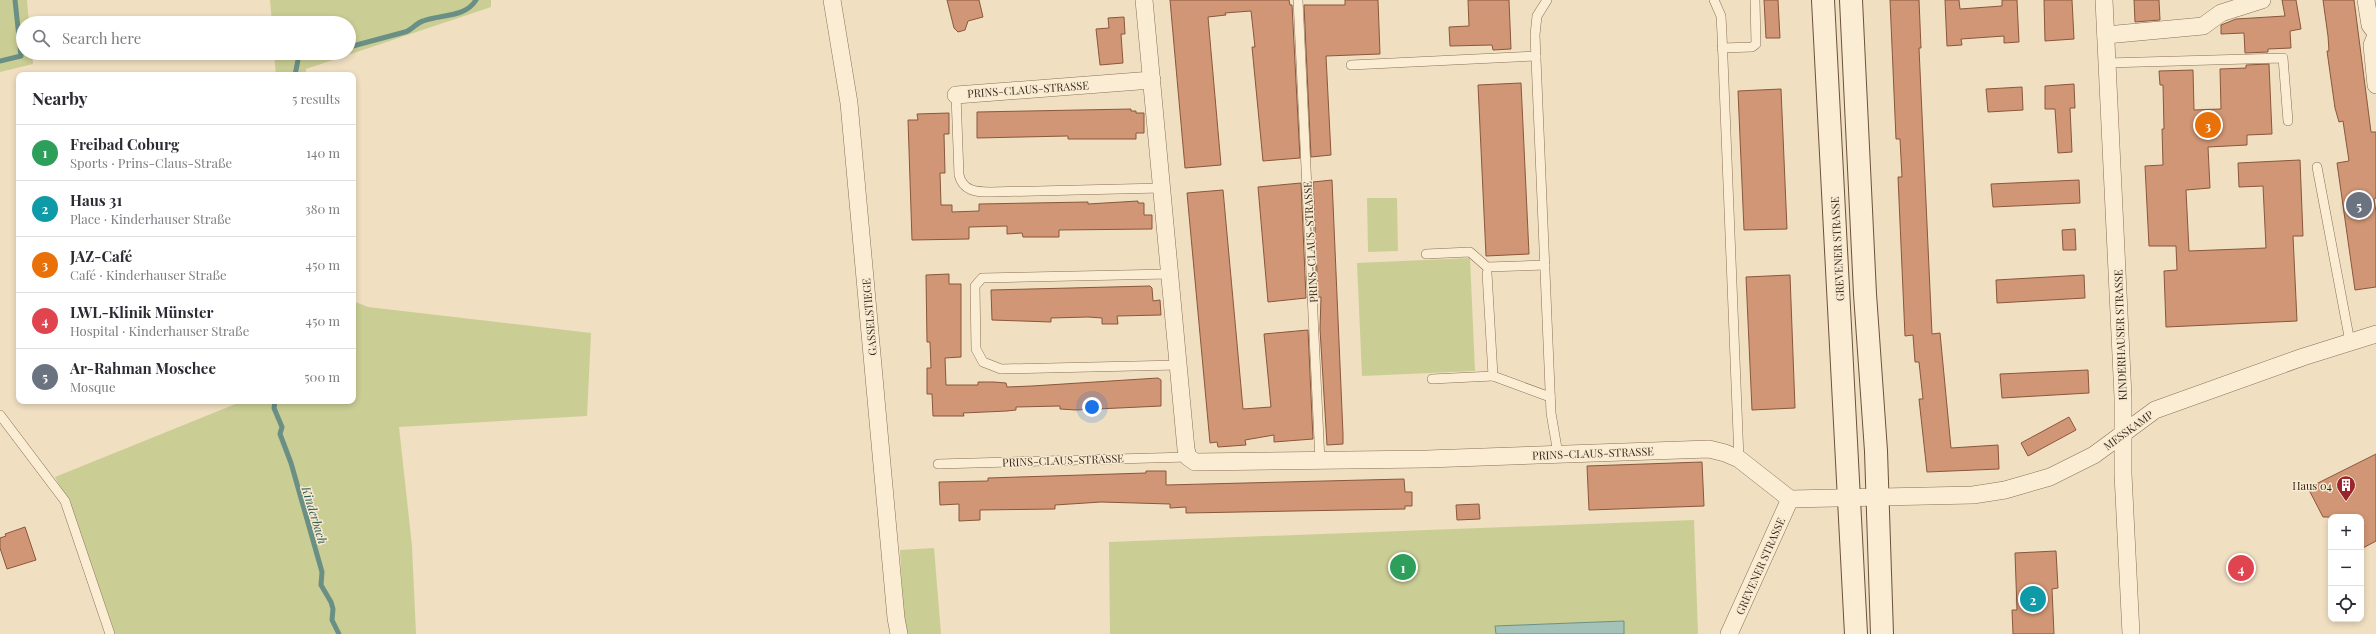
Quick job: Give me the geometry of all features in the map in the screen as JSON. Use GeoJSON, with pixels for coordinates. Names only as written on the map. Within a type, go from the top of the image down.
{"type":"FeatureCollection","features":[{"type":"Feature","properties":{"kind":"main road","name":"GREVENER STRASSE"},"geometry":{"type":"LineString","coordinates":[[1823,0],[1856,634]]}},
{"type":"Feature","properties":{"kind":"main road"},"geometry":{"type":"LineString","coordinates":[[1851,0],[1877,498],[1882,634]]}},
{"type":"Feature","properties":{"kind":"street","name":"GASSELSTIEGE"},"geometry":{"type":"LineString","coordinates":[[832,0],[849,103],[896,618],[899,634]]}},
{"type":"Feature","properties":{"kind":"street"},"geometry":{"type":"LineString","coordinates":[[1144,0],[1169,274],[1188,457]]}},
{"type":"Feature","properties":{"kind":"street","name":"KINDERHAUSER STRASSE"},"geometry":{"type":"LineString","coordinates":[[2104,0],[2123,397],[2122,434],[2132,634]]}},
{"type":"Feature","properties":{"kind":"street"},"geometry":{"type":"LineString","coordinates":[[2106,35],[2203,26],[2221,13],[2262,0]]}},
{"type":"Feature","properties":{"kind":"street"},"geometry":{"type":"LineString","coordinates":[[2366,0],[2370,25],[2376,35],[2372,45],[2376,85]]}},
{"type":"Feature","properties":{"kind":"street","name":"PRINS-CLAUS-STRASSE"},"geometry":{"type":"LineString","coordinates":[[956,94],[1152,80]]}},
{"type":"Feature","properties":{"kind":"street","name":"MESSKAMP"},"geometry":{"type":"LineString","coordinates":[[1877,498],[1973,495],[2031,484],[2050,477],[2094,455],[2155,410],[2376,334]]}},
{"type":"Feature","properties":{"kind":"street","name":"PRINS-CLAUS-STRASSE"},"geometry":{"type":"LineString","coordinates":[[1188,457],[1195,462],[1205,463],[1709,449],[1740,459],[1790,499]]}},
{"type":"Feature","properties":{"kind":"street"},"geometry":{"type":"LineString","coordinates":[[1790,499],[1877,498]]}},
{"type":"Feature","properties":{"kind":"street","name":"GREVENER STRASSE"},"geometry":{"type":"LineString","coordinates":[[1730,634],[1790,499]]}},
{"type":"Feature","properties":{"kind":"lane","name":"PRINS-CLAUS-STRASSE"},"geometry":{"type":"LineString","coordinates":[[1298,0],[1320,461]]}},
{"type":"Feature","properties":{"kind":"lane"},"geometry":{"type":"LineString","coordinates":[[1547,0],[1539,11],[1536,22],[1536,56],[1550,397],[1558,454]]}},
{"type":"Feature","properties":{"kind":"lane"},"geometry":{"type":"LineString","coordinates":[[1714,0],[1721,16],[1740,459]]}},
{"type":"Feature","properties":{"kind":"lane"},"geometry":{"type":"LineString","coordinates":[[1722,48],[1752,47],[1756,44],[1755,0]]}},
{"type":"Feature","properties":{"kind":"lane"},"geometry":{"type":"LineString","coordinates":[[1351,65],[1536,56]]}},
{"type":"Feature","properties":{"kind":"lane"},"geometry":{"type":"LineString","coordinates":[[2107,63],[2282,58],[2288,121]]}},
{"type":"Feature","properties":{"kind":"lane","name":"PRINS-CLAUS-STRASSE"},"geometry":{"type":"LineString","coordinates":[[956,94],[959,175],[962,184],[970,190],[990,192],[1162,188]]}},
{"type":"Feature","properties":{"kind":"lane"},"geometry":{"type":"LineString","coordinates":[[2317,167],[2350,342]]}},
{"type":"Feature","properties":{"kind":"lane"},"geometry":{"type":"LineString","coordinates":[[1432,256],[1470,252],[1487,267],[1545,265]]}},
{"type":"Feature","properties":{"kind":"lane"},"geometry":{"type":"LineString","coordinates":[[1487,273],[1493,376]]}},
{"type":"Feature","properties":{"kind":"lane"},"geometry":{"type":"LineString","coordinates":[[1169,274],[982,278],[975,286],[976,349],[983,362],[1001,369],[1178,365]]}},
{"type":"Feature","properties":{"kind":"lane"},"geometry":{"type":"LineString","coordinates":[[1432,379],[1457,374],[1493,376],[1550,397]]}},
{"type":"Feature","properties":{"kind":"lane"},"geometry":{"type":"LineString","coordinates":[[0,415],[65,501],[110,634]]}},
{"type":"Feature","properties":{"kind":"lane","name":"PRINS-CLAUS-STRASSE"},"geometry":{"type":"LineString","coordinates":[[938,464],[1188,457]]}},
{"type":"Feature","properties":{"kind":"green space"},"geometry":{"type":"Polygon","coordinates":[[[0,0],[27,0],[28,16],[16,16],[16,60],[33,60],[33,64],[0,72],[0,0]]]}},
{"type":"Feature","properties":{"kind":"green space"},"geometry":{"type":"Polygon","coordinates":[[[270,0],[491,0],[491,7],[356,52],[356,16],[271,16],[270,0]]]}},
{"type":"Feature","properties":{"kind":"green space"},"geometry":{"type":"Polygon","coordinates":[[[275,60],[333,60],[306,69],[306,72],[276,72],[275,60]]]}},
{"type":"Feature","properties":{"kind":"green space"},"geometry":{"type":"Polygon","coordinates":[[[1367,198],[1397,198],[1398,251],[1368,252],[1367,198]]]}},
{"type":"Feature","properties":{"kind":"green space"},"geometry":{"type":"Polygon","coordinates":[[[1470,258],[1475,371],[1362,376],[1357,263],[1470,258]]]}},
{"type":"Feature","properties":{"kind":"green space"},"geometry":{"type":"Polygon","coordinates":[[[356,302],[368,307],[591,333],[587,416],[399,427],[412,546],[416,634],[113,634],[67,500],[55,477],[236,404],[356,404],[356,302]]]}},
{"type":"Feature","properties":{"kind":"green space"},"geometry":{"type":"Polygon","coordinates":[[[1694,520],[1698,634],[1624,634],[1624,621],[1495,626],[1496,634],[1110,634],[1109,542],[1694,520]]]}},
{"type":"Feature","properties":{"kind":"green space"},"geometry":{"type":"Polygon","coordinates":[[[934,548],[941,634],[908,634],[903,611],[900,550],[934,548]]]}},
{"type":"Feature","properties":{"kind":"water"},"geometry":{"type":"Polygon","coordinates":[[[1624,621],[1624,634],[1496,634],[1495,626],[1624,621]]]}},
{"type":"Feature","properties":{"kind":"building"},"geometry":{"type":"Polygon","coordinates":[[[947,0],[979,0],[983,17],[968,21],[965,30],[958,32],[954,28],[947,0]]]}},
{"type":"Feature","properties":{"kind":"building"},"geometry":{"type":"Polygon","coordinates":[[[1170,0],[1289,0],[1290,5],[1292,5],[1300,158],[1263,161],[1252,47],[1255,47],[1251,11],[1225,13],[1226,15],[1208,17],[1221,165],[1185,168],[1170,0]]]}},
{"type":"Feature","properties":{"kind":"building"},"geometry":{"type":"Polygon","coordinates":[[[1345,0],[1378,0],[1380,54],[1326,56],[1331,155],[1311,157],[1304,5],[1345,5],[1345,0]]]}},
{"type":"Feature","properties":{"kind":"building"},"geometry":{"type":"Polygon","coordinates":[[[1468,0],[1509,0],[1511,49],[1493,50],[1492,45],[1450,46],[1449,27],[1469,26],[1468,0]]]}},
{"type":"Feature","properties":{"kind":"building"},"geometry":{"type":"Polygon","coordinates":[[[1764,0],[1778,0],[1780,38],[1766,38],[1764,0]]]}},
{"type":"Feature","properties":{"kind":"building"},"geometry":{"type":"Polygon","coordinates":[[[1890,0],[1919,0],[1921,48],[1919,48],[1932,334],[1940,333],[1951,448],[1998,445],[1999,469],[1927,472],[1919,399],[1923,399],[1919,362],[1915,362],[1913,335],[1905,336],[1898,177],[1902,177],[1900,139],[1896,139],[1890,0]]]}},
{"type":"Feature","properties":{"kind":"building"},"geometry":{"type":"Polygon","coordinates":[[[1945,0],[1959,0],[1960,9],[2002,6],[2002,0],[2017,0],[2019,42],[2004,43],[2004,36],[1961,39],[1962,45],[1947,46],[1945,0]]]}},
{"type":"Feature","properties":{"kind":"building"},"geometry":{"type":"Polygon","coordinates":[[[2044,0],[2072,0],[2074,39],[2045,41],[2044,0]]]}},
{"type":"Feature","properties":{"kind":"building"},"geometry":{"type":"Polygon","coordinates":[[[2134,0],[2159,0],[2160,20],[2135,22],[2134,0]]]}},
{"type":"Feature","properties":{"kind":"building"},"geometry":{"type":"Polygon","coordinates":[[[2282,0],[2296,0],[2301,29],[2290,31],[2291,48],[2268,49],[2268,52],[2245,53],[2244,33],[2221,34],[2221,25],[2236,19],[2285,16],[2282,0]]]}},
{"type":"Feature","properties":{"kind":"building"},"geometry":{"type":"Polygon","coordinates":[[[2323,0],[2354,0],[2371,132],[2376,132],[2376,198],[2374,199],[2376,212],[2376,287],[2355,290],[2337,163],[2349,161],[2343,121],[2339,122],[2335,108],[2327,51],[2329,51],[2328,36],[2323,0]]]}},
{"type":"Feature","properties":{"kind":"building"},"geometry":{"type":"Polygon","coordinates":[[[1124,17],[1125,34],[1121,34],[1123,63],[1100,65],[1096,29],[1109,28],[1108,18],[1124,17]]]}},
{"type":"Feature","properties":{"kind":"building"},"geometry":{"type":"Polygon","coordinates":[[[2269,64],[2272,134],[2247,135],[2247,145],[2208,147],[2210,188],[2186,190],[2189,251],[2266,248],[2263,186],[2239,187],[2238,163],[2300,160],[2303,236],[2293,236],[2297,321],[2166,327],[2164,271],[2177,270],[2176,246],[2149,246],[2145,166],[2163,165],[2163,85],[2160,85],[2159,71],[2193,70],[2194,110],[2221,109],[2220,69],[2246,68],[2246,65],[2269,64]]]}},
{"type":"Feature","properties":{"kind":"building"},"geometry":{"type":"Polygon","coordinates":[[[1521,83],[1529,254],[1486,256],[1478,85],[1521,83]]]}},
{"type":"Feature","properties":{"kind":"building"},"geometry":{"type":"Polygon","coordinates":[[[2074,84],[2075,108],[2070,108],[2072,152],[2058,153],[2055,109],[2045,109],[2045,86],[2074,84]]]}},
{"type":"Feature","properties":{"kind":"building"},"geometry":{"type":"Polygon","coordinates":[[[2022,87],[2023,110],[1988,112],[1986,89],[2022,87]]]}},
{"type":"Feature","properties":{"kind":"building"},"geometry":{"type":"Polygon","coordinates":[[[1781,89],[1787,229],[1744,230],[1738,91],[1781,89]]]}},
{"type":"Feature","properties":{"kind":"building"},"geometry":{"type":"Polygon","coordinates":[[[1131,109],[1131,111],[1136,111],[1136,113],[1144,113],[1144,133],[1136,133],[1136,139],[1068,139],[1068,136],[977,138],[977,112],[1131,109]]]}},
{"type":"Feature","properties":{"kind":"building"},"geometry":{"type":"Polygon","coordinates":[[[949,113],[949,134],[944,134],[945,173],[940,173],[941,205],[952,205],[952,212],[979,211],[979,204],[1088,202],[1088,204],[1138,201],[1138,203],[1144,203],[1144,215],[1152,215],[1152,229],[1059,230],[1059,237],[1023,237],[1022,233],[1007,234],[1007,226],[969,227],[969,239],[912,240],[908,120],[918,120],[917,114],[949,113]]]}},
{"type":"Feature","properties":{"kind":"building"},"geometry":{"type":"Polygon","coordinates":[[[1332,180],[1343,444],[1327,445],[1320,329],[1321,297],[1318,297],[1313,182],[1332,180]]]}},
{"type":"Feature","properties":{"kind":"building"},"geometry":{"type":"Polygon","coordinates":[[[2079,180],[2080,203],[1993,207],[1991,184],[2079,180]]]}},
{"type":"Feature","properties":{"kind":"building"},"geometry":{"type":"Polygon","coordinates":[[[1301,183],[1306,298],[1268,302],[1258,187],[1301,183]]]}},
{"type":"Feature","properties":{"kind":"building"},"geometry":{"type":"Polygon","coordinates":[[[1223,190],[1243,409],[1271,407],[1264,334],[1308,330],[1313,439],[1274,442],[1274,435],[1245,440],[1246,445],[1218,447],[1217,442],[1210,443],[1187,193],[1223,190]]]}},
{"type":"Feature","properties":{"kind":"building"},"geometry":{"type":"Polygon","coordinates":[[[2075,229],[2076,250],[2063,250],[2062,230],[2075,229]]]}},
{"type":"Feature","properties":{"kind":"building"},"geometry":{"type":"Polygon","coordinates":[[[949,274],[949,284],[961,284],[961,357],[945,358],[946,385],[978,385],[978,382],[994,382],[1006,383],[1007,387],[1158,378],[1161,380],[1161,406],[1076,410],[1060,409],[1060,406],[1016,407],[1016,410],[963,413],[964,416],[933,416],[932,394],[927,394],[927,368],[931,368],[930,342],[927,342],[926,275],[949,274]]]}},
{"type":"Feature","properties":{"kind":"building"},"geometry":{"type":"Polygon","coordinates":[[[1790,275],[1795,408],[1752,410],[1746,277],[1790,275]]]}},
{"type":"Feature","properties":{"kind":"building"},"geometry":{"type":"Polygon","coordinates":[[[2084,275],[2085,298],[1997,303],[1996,280],[2084,275]]]}},
{"type":"Feature","properties":{"kind":"building"},"geometry":{"type":"Polygon","coordinates":[[[1150,286],[1152,288],[1153,301],[1160,300],[1161,315],[1117,316],[1118,324],[1102,324],[1102,318],[1088,317],[1051,318],[1051,322],[992,320],[991,290],[1150,286]]]}},
{"type":"Feature","properties":{"kind":"building"},"geometry":{"type":"Polygon","coordinates":[[[2088,370],[2089,393],[2002,398],[2000,374],[2088,370]]]}},
{"type":"Feature","properties":{"kind":"building"},"geometry":{"type":"Polygon","coordinates":[[[2069,417],[2076,430],[2028,456],[2021,443],[2069,417]]]}},
{"type":"Feature","properties":{"kind":"building","name":"Haus 04"},"geometry":{"type":"Polygon","coordinates":[[[2376,454],[2376,541],[2364,547],[2364,514],[2328,514],[2328,517],[2323,517],[2308,488],[2376,454]]]}},
{"type":"Feature","properties":{"kind":"building"},"geometry":{"type":"Polygon","coordinates":[[[1702,462],[1704,506],[1589,510],[1587,466],[1702,462]]]}},
{"type":"Feature","properties":{"kind":"building"},"geometry":{"type":"Polygon","coordinates":[[[1146,471],[1166,471],[1166,485],[1404,479],[1405,492],[1412,492],[1412,506],[1405,506],[1405,509],[1186,513],[1186,507],[1170,508],[1170,504],[1101,502],[1055,505],[1055,509],[980,510],[980,520],[959,521],[959,504],[940,505],[939,482],[988,481],[988,478],[1146,473],[1146,471]]]}},
{"type":"Feature","properties":{"kind":"building"},"geometry":{"type":"Polygon","coordinates":[[[1479,504],[1480,519],[1457,520],[1456,505],[1479,504]]]}},
{"type":"Feature","properties":{"kind":"building"},"geometry":{"type":"Polygon","coordinates":[[[25,527],[36,560],[7,569],[0,548],[0,538],[6,536],[5,534],[25,527]]]}},
{"type":"Feature","properties":{"kind":"building"},"geometry":{"type":"Polygon","coordinates":[[[2056,551],[2058,588],[2052,589],[2054,634],[2013,634],[2012,610],[2017,610],[2015,553],[2056,551]]]}},
{"type":"Feature","properties":{"kind":"waterway"},"geometry":{"type":"LineString","coordinates":[[15,0],[17,16]]}},
{"type":"Feature","properties":{"kind":"waterway","name":"Kinderbach"},"geometry":{"type":"LineString","coordinates":[[356,45],[405,32],[423,21],[459,13],[466,10],[476,0]]}},
{"type":"Feature","properties":{"kind":"waterway"},"geometry":{"type":"LineString","coordinates":[[0,61],[16,57]]}},
{"type":"Feature","properties":{"kind":"waterway","name":"Kinderbach"},"geometry":{"type":"LineString","coordinates":[[296,72],[298,60]]}},
{"type":"Feature","properties":{"kind":"waterway","name":"Kinderbach"},"geometry":{"type":"LineString","coordinates":[[275,404],[274,408],[282,427],[280,434],[291,463],[322,572],[321,585],[331,602],[333,609],[332,620],[339,634]]}},
{"type":"Feature","properties":{"kind":"place","name":"JAZ-Café"},"geometry":{"type":"Point","coordinates":[2208,125]}},
{"type":"Feature","properties":{"kind":"place","name":"Ar-Rahman Moschee"},"geometry":{"type":"Point","coordinates":[2359,205]}},
{"type":"Feature","properties":{"kind":"place","name":"Haus 04"},"geometry":{"type":"Point","coordinates":[2346,502]}},
{"type":"Feature","properties":{"kind":"place","name":"Freibad Coburg"},"geometry":{"type":"Point","coordinates":[1403,567]}},
{"type":"Feature","properties":{"kind":"place","name":"LWL-Klinik Münster"},"geometry":{"type":"Point","coordinates":[2241,568]}},
{"type":"Feature","properties":{"kind":"place","name":"Haus 31"},"geometry":{"type":"Point","coordinates":[2033,599]}}]}
